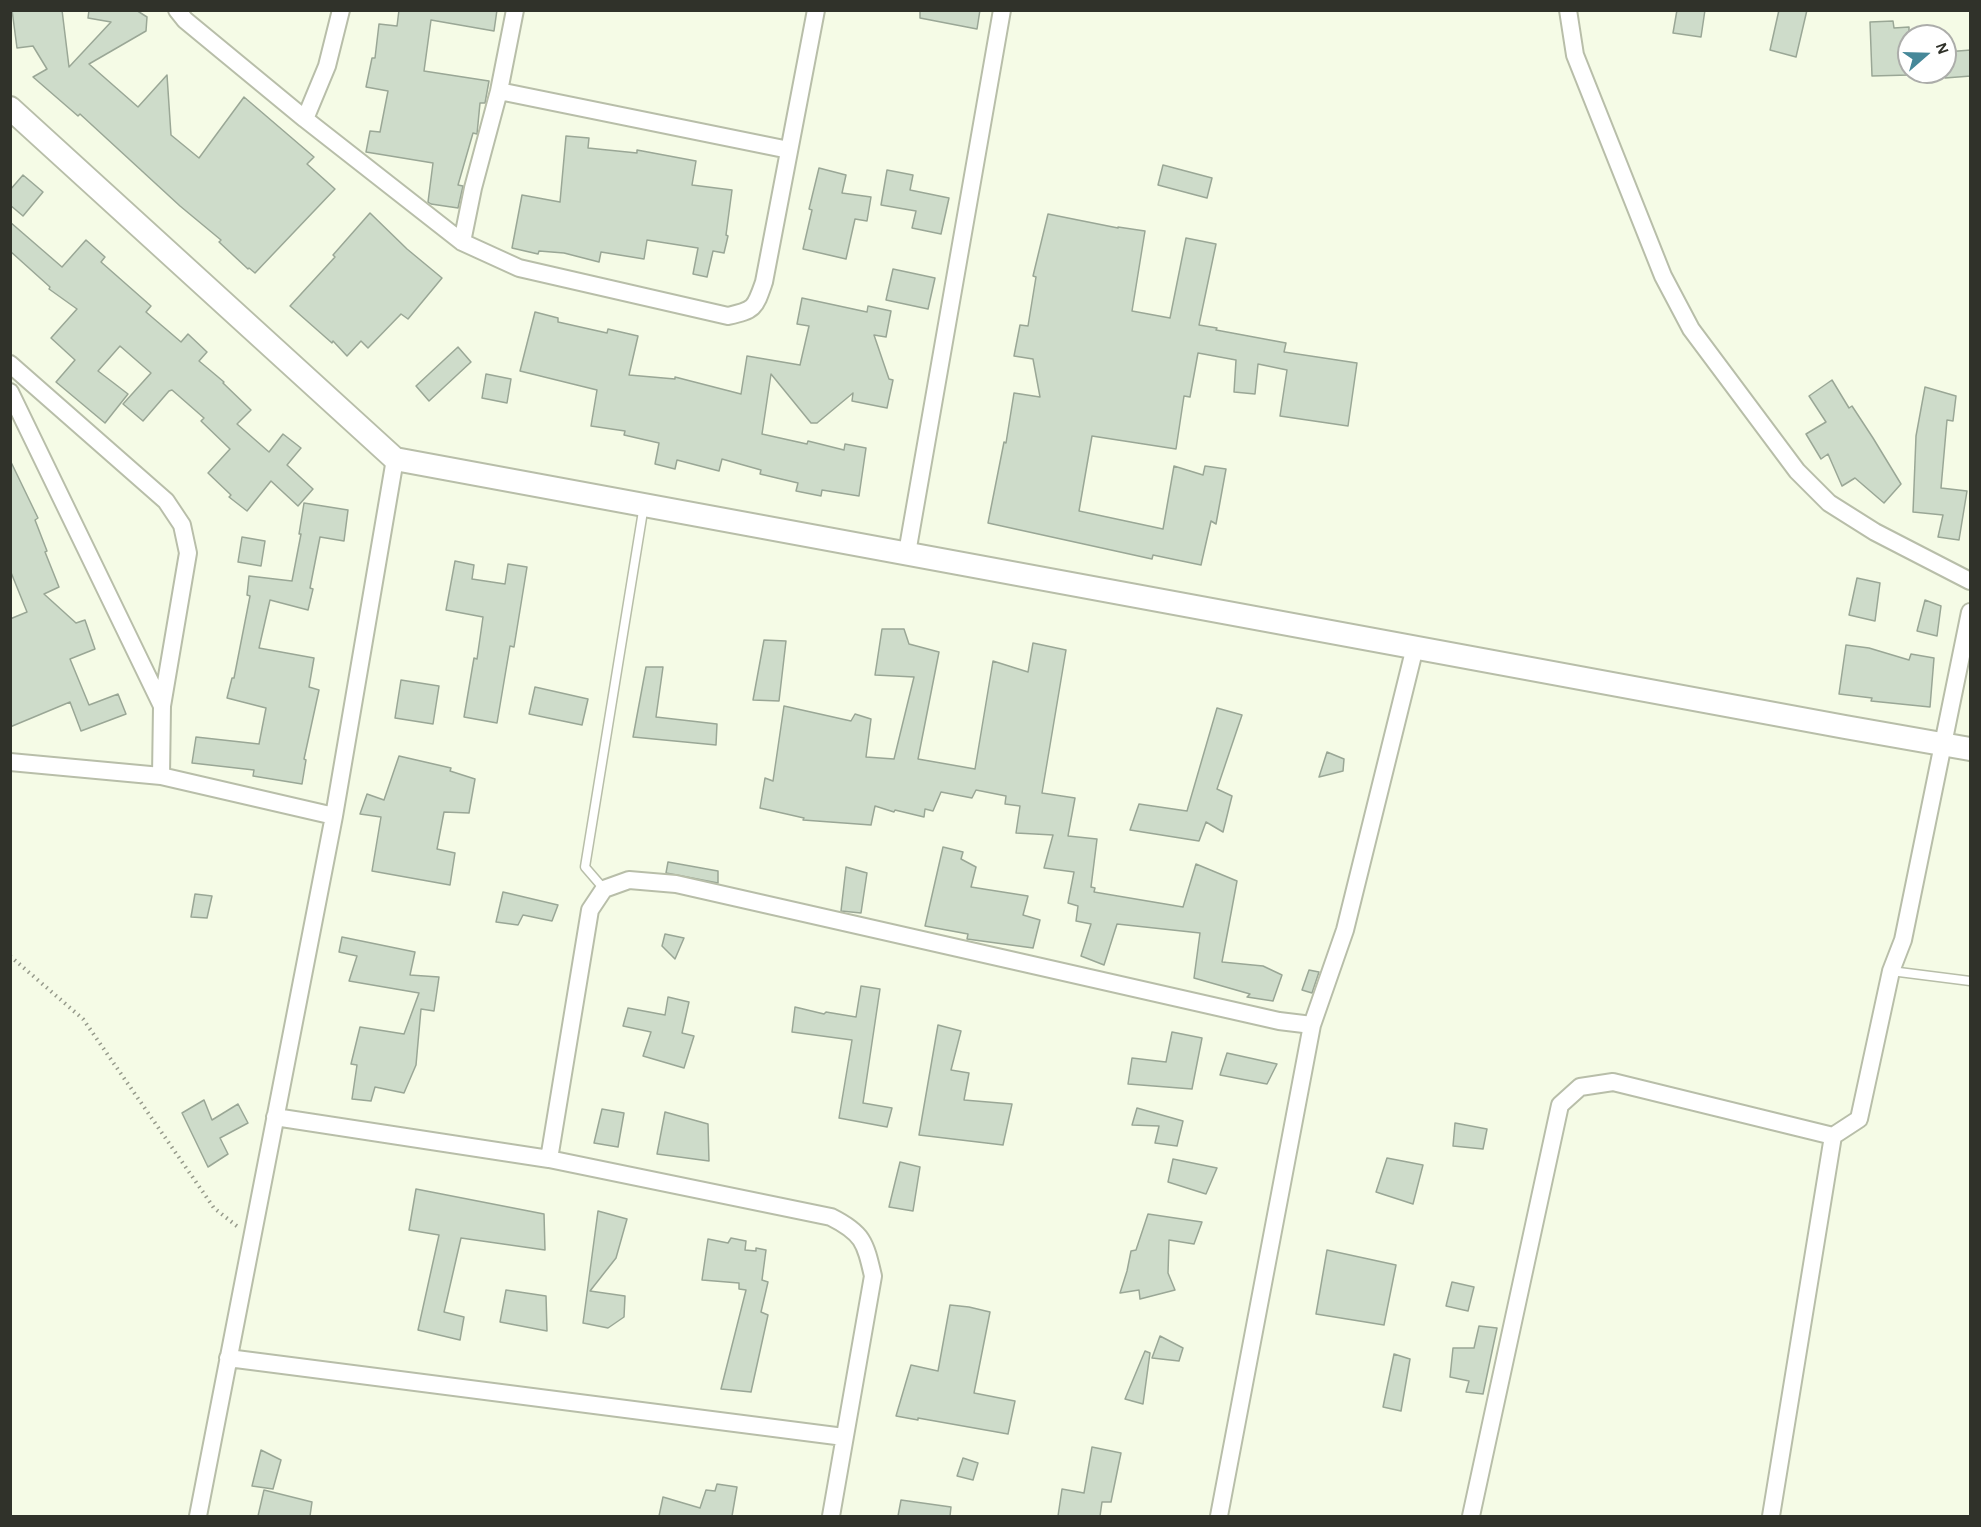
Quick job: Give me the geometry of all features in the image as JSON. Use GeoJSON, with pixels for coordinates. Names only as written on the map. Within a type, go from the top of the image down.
{"type":"FeatureCollection","features":[{"type":"Feature","properties":{"kind":"street"},"geometry":{"type":"LineString","coordinates":[[177,10],[185,20],[305,119],[462,242],[519,268],[728,316],[748,311],[758,301],[764,282],[816,10]]}},
{"type":"Feature","properties":{"kind":"street"},"geometry":{"type":"LineString","coordinates":[[305,119],[327,66],[340,10]]}},
{"type":"Feature","properties":{"kind":"street"},"geometry":{"type":"LineString","coordinates":[[462,242],[473,188],[499,91],[515,10]]}},
{"type":"Feature","properties":{"kind":"street"},"geometry":{"type":"LineString","coordinates":[[907,553],[1002,10]]}},
{"type":"Feature","properties":{"kind":"street"},"geometry":{"type":"LineString","coordinates":[[1568,10],[1575,55],[1663,276],[1691,329],[1797,471],[1829,503],[1875,532],[1971,581]]}},
{"type":"Feature","properties":{"kind":"street"},"geometry":{"type":"LineString","coordinates":[[499,91],[789,150]]}},
{"type":"Feature","properties":{"kind":"street"},"geometry":{"type":"LineString","coordinates":[[10,108],[395,459],[1845,728],[1971,749]]}},
{"type":"Feature","properties":{"kind":"street"},"geometry":{"type":"LineString","coordinates":[[10,364],[166,501],[182,525],[188,553],[162,706],[160,776]]}},
{"type":"Feature","properties":{"kind":"street"},"geometry":{"type":"LineString","coordinates":[[10,392],[162,706]]}},
{"type":"Feature","properties":{"kind":"street"},"geometry":{"type":"LineString","coordinates":[[198,1516],[334,816],[395,459]]}},
{"type":"Feature","properties":{"kind":"street"},"geometry":{"type":"LineString","coordinates":[[1471,1516],[1560,1105],[1580,1088],[1612,1082],[1833,1136],[1859,1119],[1891,971],[1903,940],[1971,612]]}},
{"type":"Feature","properties":{"kind":"street"},"geometry":{"type":"LineString","coordinates":[[1219,1516],[1311,1025],[1345,930],[1415,647]]}},
{"type":"Feature","properties":{"kind":"street"},"geometry":{"type":"LineString","coordinates":[[10,762],[160,776],[334,816]]}},
{"type":"Feature","properties":{"kind":"street"},"geometry":{"type":"LineString","coordinates":[[549,1159],[590,910],[604,889],[629,880],[676,884],[1279,1021],[1311,1025]]}},
{"type":"Feature","properties":{"kind":"street"},"geometry":{"type":"LineString","coordinates":[[275,1117],[549,1159],[831,1217],[851,1227],[866,1246],[873,1276],[831,1516]]}},
{"type":"Feature","properties":{"kind":"street"},"geometry":{"type":"LineString","coordinates":[[1771,1516],[1833,1136]]}},
{"type":"Feature","properties":{"kind":"street"},"geometry":{"type":"LineString","coordinates":[[228,1358],[844,1437]]}},
{"type":"Feature","properties":{"kind":"lane"},"geometry":{"type":"LineString","coordinates":[[604,889],[585,867],[644,505]]}},
{"type":"Feature","properties":{"kind":"lane"},"geometry":{"type":"LineString","coordinates":[[1891,971],[1971,981]]}},
{"type":"Feature","properties":{"kind":"path"},"geometry":{"type":"LineString","coordinates":[[10,957],[83,1019],[214,1208],[252,1238]]}},
{"type":"Feature","properties":{"kind":"building"},"geometry":{"type":"Polygon","coordinates":[[[12,10],[62,10],[69,67],[111,22],[88,18],[89,10],[136,10],[147,17],[146,31],[89,64],[138,107],[167,75],[171,135],[199,158],[244,97],[314,157],[307,164],[335,189],[255,273],[80,114],[78,116],[33,77],[47,69],[33,46],[17,48],[12,10]]]}},
{"type":"Feature","properties":{"kind":"building"},"geometry":{"type":"Polygon","coordinates":[[[399,10],[497,10],[494,31],[431,20],[424,71],[489,81],[485,103],[480,103],[477,134],[473,133],[458,185],[463,186],[458,208],[428,202],[433,163],[366,152],[370,131],[380,132],[388,91],[366,87],[372,58],[375,58],[379,24],[397,26],[399,10]]]}},
{"type":"Feature","properties":{"kind":"building"},"geometry":{"type":"Polygon","coordinates":[[[920,10],[980,10],[977,29],[920,18],[920,10]]]}},
{"type":"Feature","properties":{"kind":"building"},"geometry":{"type":"Polygon","coordinates":[[[1677,10],[1705,10],[1701,37],[1673,33],[1677,10]]]}},
{"type":"Feature","properties":{"kind":"building"},"geometry":{"type":"Polygon","coordinates":[[[1779,10],[1807,10],[1796,57],[1770,50],[1779,10]]]}},
{"type":"Feature","properties":{"kind":"building"},"geometry":{"type":"Polygon","coordinates":[[[1893,21],[1894,28],[1897,28],[1897,75],[1872,76],[1870,22],[1893,21]]]}},
{"type":"Feature","properties":{"kind":"building"},"geometry":{"type":"Polygon","coordinates":[[[1971,50],[1971,76],[1957,77],[1957,51],[1971,50]]]}},
{"type":"Feature","properties":{"kind":"building"},"geometry":{"type":"Polygon","coordinates":[[[566,136],[589,138],[588,148],[637,153],[637,150],[696,161],[692,185],[732,190],[726,235],[728,236],[724,253],[713,251],[707,277],[693,274],[698,248],[647,240],[644,259],[601,252],[599,262],[564,253],[539,251],[538,254],[512,248],[522,195],[560,202],[566,136]]]}},
{"type":"Feature","properties":{"kind":"building"},"geometry":{"type":"Polygon","coordinates":[[[1163,165],[1212,178],[1207,198],[1158,185],[1163,165]]]}},
{"type":"Feature","properties":{"kind":"building"},"geometry":{"type":"Polygon","coordinates":[[[819,168],[846,175],[842,193],[871,197],[867,221],[855,219],[846,259],[803,249],[812,210],[809,209],[819,168]]]}},
{"type":"Feature","properties":{"kind":"building"},"geometry":{"type":"Polygon","coordinates":[[[887,170],[913,175],[910,190],[949,198],[941,234],[912,228],[916,211],[881,205],[887,170]]]}},
{"type":"Feature","properties":{"kind":"building"},"geometry":{"type":"Polygon","coordinates":[[[23,175],[43,192],[23,216],[10,205],[10,190],[23,175]]]}},
{"type":"Feature","properties":{"kind":"building"},"geometry":{"type":"Polygon","coordinates":[[[370,213],[407,249],[442,278],[408,319],[401,314],[368,348],[361,341],[347,356],[333,341],[332,343],[290,306],[335,257],[333,255],[370,213]]]}},
{"type":"Feature","properties":{"kind":"building"},"geometry":{"type":"Polygon","coordinates":[[[1048,214],[1145,231],[1132,311],[1170,318],[1186,238],[1216,244],[1199,325],[1286,343],[1284,352],[1357,363],[1348,426],[1280,416],[1287,370],[1258,364],[1255,394],[1234,392],[1236,360],[1198,353],[1190,397],[1184,396],[1176,449],[1092,436],[1079,511],[1163,529],[1174,466],[1203,475],[1205,466],[1226,469],[1216,524],[1211,521],[1201,565],[1153,555],[1152,559],[988,523],[1004,442],[1006,443],[1014,393],[1040,397],[1033,359],[1014,356],[1020,325],[1028,326],[1036,277],[1033,276],[1048,214]]]}},
{"type":"Feature","properties":{"kind":"building"},"geometry":{"type":"Polygon","coordinates":[[[10,222],[62,267],[86,240],[105,257],[101,262],[151,306],[146,312],[181,342],[188,334],[207,352],[199,361],[224,382],[251,410],[237,424],[269,452],[283,434],[301,448],[287,465],[313,489],[298,506],[271,481],[247,511],[229,497],[231,495],[208,473],[230,449],[201,421],[204,418],[172,390],[143,421],[123,404],[151,373],[120,346],[98,371],[128,394],[105,423],[56,382],[75,360],[51,338],[77,309],[49,289],[50,287],[10,251],[10,222]]]}},
{"type":"Feature","properties":{"kind":"building"},"geometry":{"type":"Polygon","coordinates":[[[893,269],[935,278],[928,309],[886,300],[893,269]]]}},
{"type":"Feature","properties":{"kind":"building"},"geometry":{"type":"Polygon","coordinates":[[[802,298],[867,312],[868,306],[891,311],[886,337],[874,335],[889,379],[893,380],[887,408],[852,401],[853,393],[817,423],[811,423],[771,374],[762,434],[807,444],[808,441],[844,450],[845,444],[866,448],[859,496],[822,490],[821,496],[796,491],[798,483],[760,474],[761,470],[722,459],[719,471],[677,460],[675,469],[655,464],[659,443],[624,435],[625,431],[591,426],[597,390],[520,371],[535,312],[558,318],[558,322],[607,333],[608,329],[638,336],[629,375],[675,379],[675,377],[741,394],[747,356],[800,365],[809,326],[797,324],[802,298]]]}},
{"type":"Feature","properties":{"kind":"building"},"geometry":{"type":"Polygon","coordinates":[[[458,347],[471,362],[429,401],[416,386],[458,347]]]}},
{"type":"Feature","properties":{"kind":"building"},"geometry":{"type":"Polygon","coordinates":[[[486,374],[511,379],[507,403],[482,398],[486,374]]]}},
{"type":"Feature","properties":{"kind":"building"},"geometry":{"type":"Polygon","coordinates":[[[1832,380],[1849,408],[1852,406],[1901,484],[1884,503],[1855,478],[1842,486],[1828,454],[1821,459],[1806,434],[1826,422],[1809,396],[1832,380]]]}},
{"type":"Feature","properties":{"kind":"building"},"geometry":{"type":"Polygon","coordinates":[[[1925,387],[1956,396],[1953,421],[1947,420],[1941,488],[1967,491],[1959,540],[1938,537],[1943,515],[1913,512],[1916,436],[1925,387]]]}},
{"type":"Feature","properties":{"kind":"building"},"geometry":{"type":"Polygon","coordinates":[[[10,460],[38,518],[35,520],[59,587],[44,594],[76,623],[85,620],[95,649],[70,659],[89,705],[118,694],[126,714],[81,731],[70,702],[10,727],[10,619],[27,612],[10,570],[10,460]]]}},
{"type":"Feature","properties":{"kind":"building"},"geometry":{"type":"Polygon","coordinates":[[[304,503],[348,510],[344,541],[320,537],[308,610],[270,600],[259,648],[314,658],[309,687],[319,690],[304,759],[306,760],[302,784],[253,776],[254,770],[192,763],[196,737],[259,744],[266,708],[227,698],[232,678],[234,678],[250,596],[247,595],[249,576],[292,581],[304,503]]]}},
{"type":"Feature","properties":{"kind":"building"},"geometry":{"type":"Polygon","coordinates":[[[242,537],[265,541],[261,566],[238,562],[242,537]]]}},
{"type":"Feature","properties":{"kind":"building"},"geometry":{"type":"Polygon","coordinates":[[[455,561],[474,565],[472,579],[505,584],[508,564],[527,567],[514,647],[510,646],[497,723],[464,717],[474,658],[477,659],[483,617],[446,610],[455,561]]]}},
{"type":"Feature","properties":{"kind":"building"},"geometry":{"type":"Polygon","coordinates":[[[1857,578],[1880,583],[1875,621],[1849,615],[1857,578]]]}},
{"type":"Feature","properties":{"kind":"building"},"geometry":{"type":"Polygon","coordinates":[[[1925,600],[1941,606],[1937,636],[1917,631],[1925,600]]]}},
{"type":"Feature","properties":{"kind":"building"},"geometry":{"type":"Polygon","coordinates":[[[882,629],[904,629],[909,644],[939,652],[918,759],[975,769],[993,661],[1028,672],[1033,643],[1066,650],[1042,793],[1075,798],[1068,836],[1097,839],[1091,887],[1095,888],[1094,892],[1183,907],[1196,864],[1237,881],[1222,962],[1263,966],[1282,975],[1273,1001],[1247,997],[1250,994],[1194,978],[1200,933],[1117,924],[1104,965],[1081,956],[1091,924],[1076,921],[1078,906],[1068,903],[1074,872],[1044,868],[1053,835],[1016,833],[1020,806],[1005,804],[1006,796],[976,790],[972,798],[941,792],[933,811],[925,809],[924,817],[875,806],[871,825],[803,820],[804,818],[760,808],[765,778],[773,781],[784,706],[851,721],[855,714],[871,719],[866,757],[894,759],[914,677],[875,675],[882,629]]]}},
{"type":"Feature","properties":{"kind":"building"},"geometry":{"type":"Polygon","coordinates":[[[764,640],[786,641],[779,701],[753,700],[764,640]]]}},
{"type":"Feature","properties":{"kind":"building"},"geometry":{"type":"Polygon","coordinates":[[[1846,645],[1869,648],[1909,660],[1911,654],[1934,658],[1930,707],[1871,701],[1872,698],[1839,694],[1846,645]]]}},
{"type":"Feature","properties":{"kind":"building"},"geometry":{"type":"Polygon","coordinates":[[[646,667],[663,667],[656,717],[717,724],[716,745],[633,737],[646,667]]]}},
{"type":"Feature","properties":{"kind":"building"},"geometry":{"type":"Polygon","coordinates":[[[401,680],[439,686],[433,724],[395,718],[401,680]]]}},
{"type":"Feature","properties":{"kind":"building"},"geometry":{"type":"Polygon","coordinates":[[[535,687],[588,699],[582,725],[529,714],[535,687]]]}},
{"type":"Feature","properties":{"kind":"building"},"geometry":{"type":"Polygon","coordinates":[[[1217,708],[1242,715],[1217,789],[1232,796],[1223,832],[1206,822],[1199,841],[1130,830],[1139,804],[1187,811],[1217,708]]]}},
{"type":"Feature","properties":{"kind":"building"},"geometry":{"type":"Polygon","coordinates":[[[1327,752],[1344,759],[1343,771],[1319,777],[1327,752]]]}},
{"type":"Feature","properties":{"kind":"building"},"geometry":{"type":"Polygon","coordinates":[[[399,756],[451,768],[450,771],[475,779],[469,813],[444,812],[437,849],[455,853],[450,885],[372,871],[381,817],[360,814],[367,794],[384,800],[399,756]]]}},
{"type":"Feature","properties":{"kind":"building"},"geometry":{"type":"Polygon","coordinates":[[[943,847],[963,852],[961,859],[976,867],[971,887],[1028,896],[1023,915],[1040,920],[1033,948],[967,939],[968,934],[925,926],[943,847]]]}},
{"type":"Feature","properties":{"kind":"building"},"geometry":{"type":"Polygon","coordinates":[[[668,862],[718,871],[718,883],[666,873],[668,862]]]}},
{"type":"Feature","properties":{"kind":"building"},"geometry":{"type":"Polygon","coordinates":[[[846,867],[867,873],[861,913],[841,911],[846,867]]]}},
{"type":"Feature","properties":{"kind":"building"},"geometry":{"type":"Polygon","coordinates":[[[503,892],[558,905],[552,921],[523,915],[518,925],[496,922],[503,892]]]}},
{"type":"Feature","properties":{"kind":"building"},"geometry":{"type":"Polygon","coordinates":[[[195,894],[212,896],[207,918],[191,917],[195,894]]]}},
{"type":"Feature","properties":{"kind":"building"},"geometry":{"type":"Polygon","coordinates":[[[665,934],[684,938],[675,959],[662,946],[665,934]]]}},
{"type":"Feature","properties":{"kind":"building"},"geometry":{"type":"Polygon","coordinates":[[[342,937],[415,952],[410,975],[439,977],[434,1011],[421,1009],[416,1065],[404,1093],[375,1087],[371,1101],[352,1099],[357,1065],[351,1064],[360,1027],[404,1034],[419,993],[349,981],[357,956],[339,952],[342,937]]]}},
{"type":"Feature","properties":{"kind":"building"},"geometry":{"type":"Polygon","coordinates":[[[1309,970],[1319,972],[1312,993],[1302,990],[1309,970]]]}},
{"type":"Feature","properties":{"kind":"building"},"geometry":{"type":"Polygon","coordinates":[[[861,986],[880,989],[863,1103],[892,1108],[887,1127],[839,1118],[852,1040],[792,1032],[795,1007],[824,1014],[826,1012],[856,1017],[861,986]]]}},
{"type":"Feature","properties":{"kind":"building"},"geometry":{"type":"Polygon","coordinates":[[[668,997],[689,1002],[682,1033],[694,1036],[684,1068],[643,1056],[651,1032],[623,1026],[628,1008],[665,1015],[668,997]]]}},
{"type":"Feature","properties":{"kind":"building"},"geometry":{"type":"Polygon","coordinates":[[[938,1025],[961,1031],[951,1070],[969,1073],[964,1100],[1012,1104],[1003,1145],[919,1135],[938,1025]]]}},
{"type":"Feature","properties":{"kind":"building"},"geometry":{"type":"Polygon","coordinates":[[[1172,1032],[1202,1038],[1192,1089],[1128,1084],[1132,1058],[1166,1062],[1172,1032]]]}},
{"type":"Feature","properties":{"kind":"building"},"geometry":{"type":"Polygon","coordinates":[[[1227,1053],[1277,1064],[1267,1084],[1220,1075],[1227,1053]]]}},
{"type":"Feature","properties":{"kind":"building"},"geometry":{"type":"Polygon","coordinates":[[[204,1100],[212,1120],[238,1104],[248,1123],[220,1138],[228,1154],[208,1167],[182,1113],[204,1100]]]}},
{"type":"Feature","properties":{"kind":"building"},"geometry":{"type":"Polygon","coordinates":[[[1137,1108],[1183,1121],[1177,1146],[1155,1143],[1159,1126],[1132,1125],[1137,1108]]]}},
{"type":"Feature","properties":{"kind":"building"},"geometry":{"type":"Polygon","coordinates":[[[602,1109],[624,1113],[618,1147],[594,1143],[602,1109]]]}},
{"type":"Feature","properties":{"kind":"building"},"geometry":{"type":"Polygon","coordinates":[[[665,1112],[708,1124],[709,1161],[657,1154],[665,1112]]]}},
{"type":"Feature","properties":{"kind":"building"},"geometry":{"type":"Polygon","coordinates":[[[1455,1123],[1487,1129],[1483,1149],[1453,1146],[1455,1123]]]}},
{"type":"Feature","properties":{"kind":"building"},"geometry":{"type":"Polygon","coordinates":[[[1387,1158],[1423,1165],[1413,1204],[1376,1192],[1387,1158]]]}},
{"type":"Feature","properties":{"kind":"building"},"geometry":{"type":"Polygon","coordinates":[[[1173,1159],[1217,1168],[1206,1194],[1168,1182],[1173,1159]]]}},
{"type":"Feature","properties":{"kind":"building"},"geometry":{"type":"Polygon","coordinates":[[[900,1162],[920,1167],[913,1211],[889,1207],[900,1162]]]}},
{"type":"Feature","properties":{"kind":"building"},"geometry":{"type":"Polygon","coordinates":[[[416,1189],[544,1214],[545,1250],[461,1238],[444,1312],[464,1317],[460,1340],[418,1330],[439,1235],[409,1230],[416,1189]]]}},
{"type":"Feature","properties":{"kind":"building"},"geometry":{"type":"Polygon","coordinates":[[[598,1211],[627,1219],[616,1258],[590,1291],[625,1296],[624,1317],[608,1328],[583,1323],[598,1211]]]}},
{"type":"Feature","properties":{"kind":"building"},"geometry":{"type":"Polygon","coordinates":[[[1148,1214],[1202,1222],[1194,1244],[1169,1240],[1168,1273],[1175,1290],[1140,1299],[1139,1290],[1120,1293],[1131,1251],[1136,1250],[1148,1214]]]}},
{"type":"Feature","properties":{"kind":"building"},"geometry":{"type":"Polygon","coordinates":[[[731,1238],[746,1241],[745,1250],[756,1251],[756,1248],[766,1250],[762,1280],[768,1282],[761,1312],[768,1315],[751,1392],[721,1389],[746,1290],[739,1289],[739,1283],[702,1280],[708,1239],[728,1243],[731,1238]]]}},
{"type":"Feature","properties":{"kind":"building"},"geometry":{"type":"Polygon","coordinates":[[[1327,1250],[1396,1265],[1384,1325],[1316,1314],[1327,1250]]]}},
{"type":"Feature","properties":{"kind":"building"},"geometry":{"type":"Polygon","coordinates":[[[1452,1282],[1474,1287],[1468,1311],[1446,1306],[1452,1282]]]}},
{"type":"Feature","properties":{"kind":"building"},"geometry":{"type":"Polygon","coordinates":[[[506,1290],[546,1296],[547,1331],[500,1322],[506,1290]]]}},
{"type":"Feature","properties":{"kind":"building"},"geometry":{"type":"Polygon","coordinates":[[[950,1305],[990,1312],[974,1393],[1015,1401],[1008,1434],[896,1416],[911,1365],[938,1371],[950,1305]]]}},
{"type":"Feature","properties":{"kind":"building"},"geometry":{"type":"Polygon","coordinates":[[[1479,1326],[1497,1328],[1483,1394],[1466,1392],[1469,1381],[1450,1377],[1453,1348],[1474,1348],[1479,1326]]]}},
{"type":"Feature","properties":{"kind":"building"},"geometry":{"type":"Polygon","coordinates":[[[1160,1336],[1183,1348],[1179,1361],[1152,1358],[1160,1336]]]}},
{"type":"Feature","properties":{"kind":"building"},"geometry":{"type":"Polygon","coordinates":[[[1145,1351],[1150,1353],[1143,1404],[1125,1399],[1145,1351]]]}},
{"type":"Feature","properties":{"kind":"building"},"geometry":{"type":"Polygon","coordinates":[[[1394,1354],[1410,1359],[1401,1411],[1383,1407],[1394,1354]]]}},
{"type":"Feature","properties":{"kind":"building"},"geometry":{"type":"Polygon","coordinates":[[[1092,1447],[1121,1453],[1111,1502],[1102,1502],[1100,1516],[1058,1516],[1062,1489],[1084,1493],[1092,1447]]]}},
{"type":"Feature","properties":{"kind":"building"},"geometry":{"type":"Polygon","coordinates":[[[261,1450],[281,1460],[273,1489],[252,1486],[261,1450]]]}},
{"type":"Feature","properties":{"kind":"building"},"geometry":{"type":"Polygon","coordinates":[[[963,1458],[978,1463],[973,1480],[957,1476],[963,1458]]]}},
{"type":"Feature","properties":{"kind":"building"},"geometry":{"type":"Polygon","coordinates":[[[717,1484],[737,1487],[732,1516],[659,1516],[663,1497],[700,1508],[706,1490],[715,1491],[717,1484]]]}},
{"type":"Feature","properties":{"kind":"building"},"geometry":{"type":"Polygon","coordinates":[[[264,1490],[312,1502],[310,1516],[258,1516],[264,1490]]]}},
{"type":"Feature","properties":{"kind":"building"},"geometry":{"type":"Polygon","coordinates":[[[901,1500],[951,1507],[950,1516],[898,1516],[901,1500]]]}}]}
